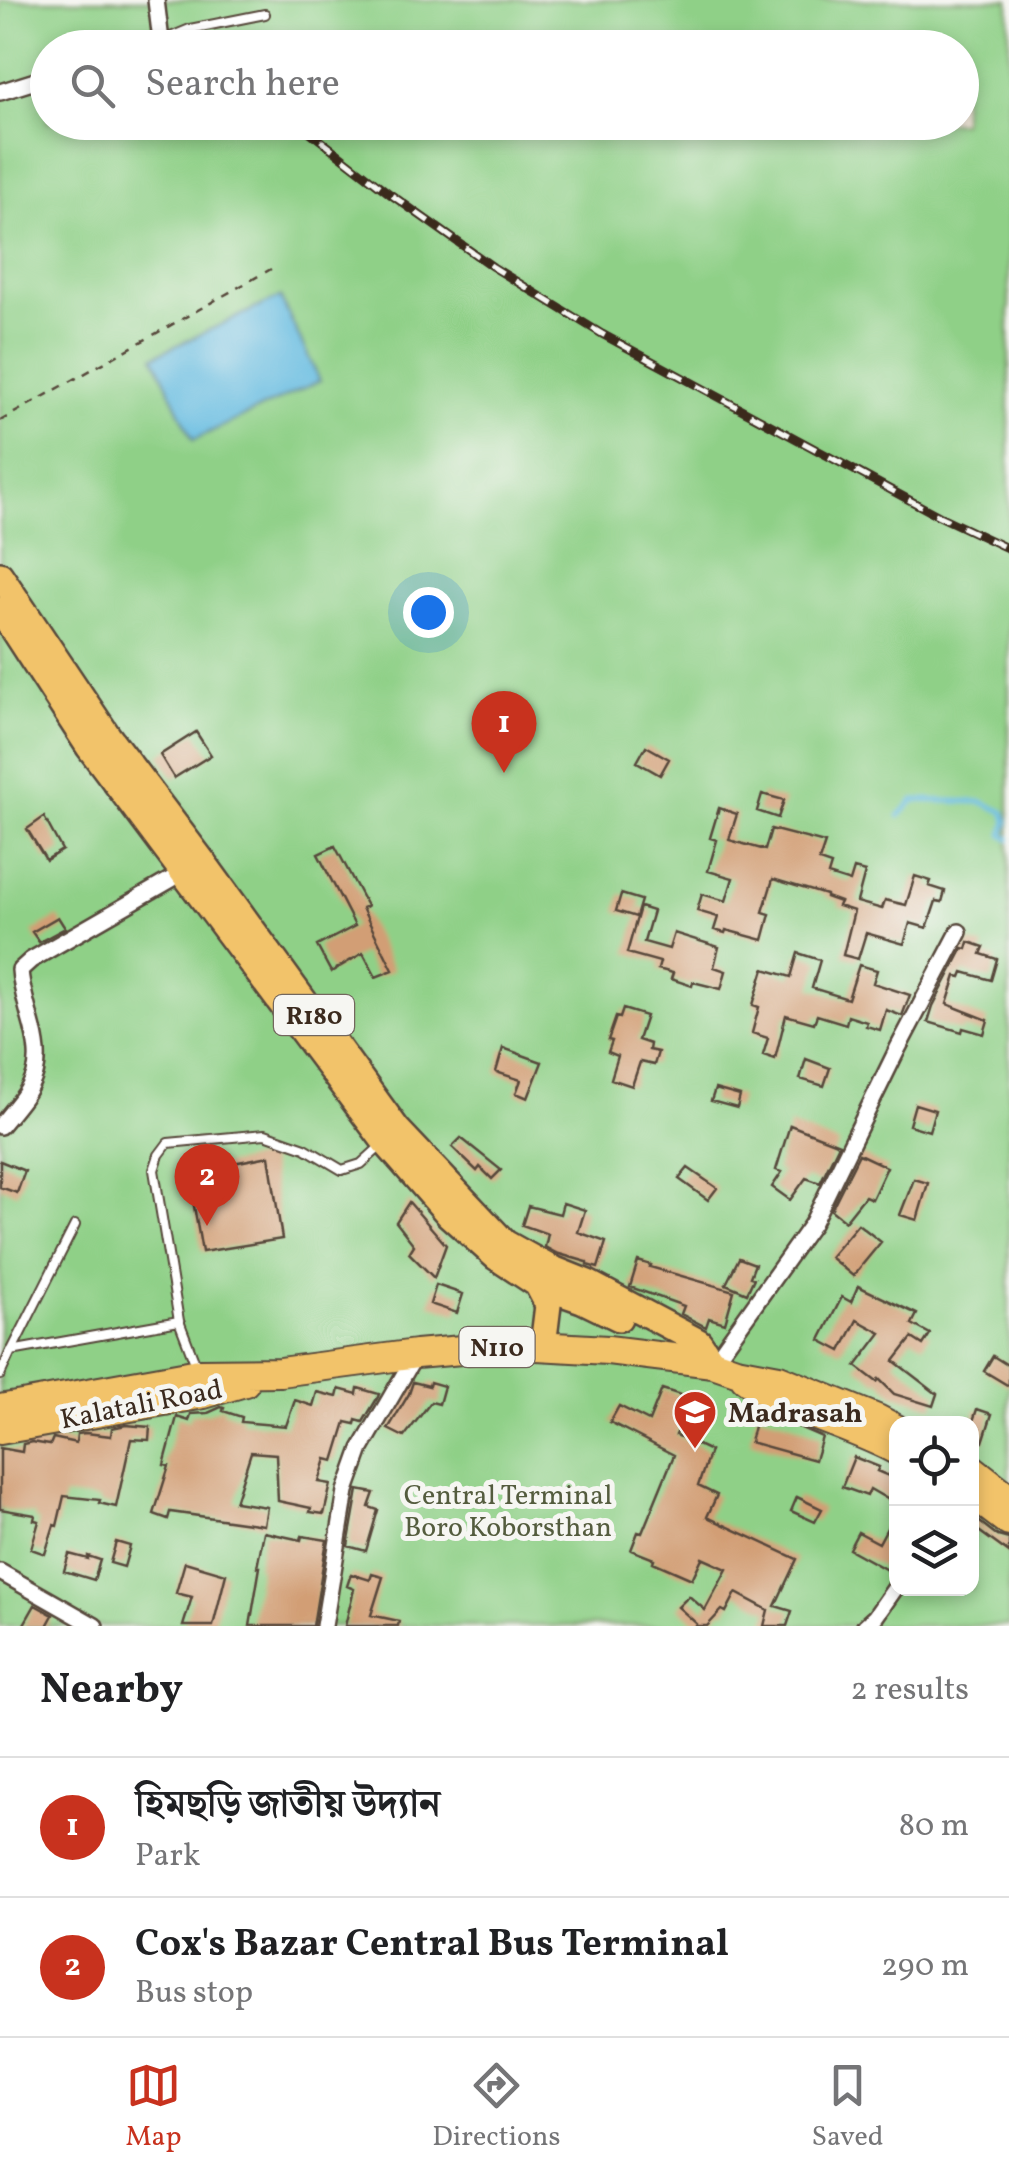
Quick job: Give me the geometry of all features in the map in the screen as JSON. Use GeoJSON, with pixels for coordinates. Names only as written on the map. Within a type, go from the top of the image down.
{"type":"FeatureCollection","features":[{"type":"Feature","properties":{"kind":"highway","name":"Kalatali Road"},"geometry":{"type":"LineString","coordinates":[[0,1409],[416,1354],[519,1345],[608,1350],[725,1367]]}},
{"type":"Feature","properties":{"kind":"highway","name":"N110"},"geometry":{"type":"LineString","coordinates":[[725,1367],[779,1379],[889,1426]]}},
{"type":"Feature","properties":{"kind":"highway","name":"N110"},"geometry":{"type":"LineString","coordinates":[[725,1367],[776,1398],[889,1446]]}},
{"type":"Feature","properties":{"kind":"highway","name":"Kalatali Road"},"geometry":{"type":"LineString","coordinates":[[0,1430],[202,1384]]}},
{"type":"Feature","properties":{"kind":"highway"},"geometry":{"type":"LineString","coordinates":[[979,1475],[1009,1498]]}},
{"type":"Feature","properties":{"kind":"highway"},"geometry":{"type":"LineString","coordinates":[[979,1499],[1009,1522]]}},
{"type":"Feature","properties":{"kind":"main road","name":"R180"},"geometry":{"type":"LineString","coordinates":[[0,574],[108,736],[397,1130],[504,1243],[699,1342],[725,1367]]}},
{"type":"Feature","properties":{"kind":"main road","name":"R180"},"geometry":{"type":"LineString","coordinates":[[0,610],[89,747],[385,1142],[449,1215],[496,1257],[538,1284],[582,1300],[725,1367]]}},
{"type":"Feature","properties":{"kind":"main road"},"geometry":{"type":"LineString","coordinates":[[538,1284],[548,1305],[543,1346]]}},
{"type":"Feature","properties":{"kind":"street"},"geometry":{"type":"LineString","coordinates":[[156,0],[160,30]]}},
{"type":"Feature","properties":{"kind":"street"},"geometry":{"type":"LineString","coordinates":[[0,92],[30,83]]}},
{"type":"Feature","properties":{"kind":"street"},"geometry":{"type":"LineString","coordinates":[[0,1126],[35,1079],[39,1057],[20,970],[184,872]]}},
{"type":"Feature","properties":{"kind":"street"},"geometry":{"type":"LineString","coordinates":[[725,1367],[812,1224],[958,932]]}},
{"type":"Feature","properties":{"kind":"street"},"geometry":{"type":"LineString","coordinates":[[324,1626],[346,1492],[361,1449],[416,1354]]}},
{"type":"Feature","properties":{"kind":"street"},"geometry":{"type":"LineString","coordinates":[[0,1572],[95,1626]]}},
{"type":"Feature","properties":{"kind":"street"},"geometry":{"type":"LineString","coordinates":[[865,1626],[890,1596]]}},
{"type":"Feature","properties":{"kind":"lane"},"geometry":{"type":"LineString","coordinates":[[190,30],[265,14]]}},
{"type":"Feature","properties":{"kind":"lane"},"geometry":{"type":"LineString","coordinates":[[202,1384],[179,1321],[154,1170],[158,1155],[168,1143],[265,1134],[305,1148],[342,1170],[361,1164],[385,1142]]}},
{"type":"Feature","properties":{"kind":"lane"},"geometry":{"type":"LineString","coordinates":[[0,1375],[76,1224]]}},
{"type":"Feature","properties":{"kind":"lane"},"geometry":{"type":"LineString","coordinates":[[11,1350],[179,1321]]}},
{"type":"Feature","properties":{"kind":"path"},"geometry":{"type":"LineString","coordinates":[[0,420],[271,269]]}},
{"type":"Feature","properties":{"kind":"green space","name":"Central Terminal Boro Koborsthan"},"geometry":{"type":"Polygon","coordinates":[[[0,0],[1009,0],[1009,1626],[0,1626],[0,0]]]}},
{"type":"Feature","properties":{"kind":"water"},"geometry":{"type":"Polygon","coordinates":[[[280,297],[320,381],[193,440],[154,356],[280,297]]]}},
{"type":"Feature","properties":{"kind":"building"},"geometry":{"type":"Polygon","coordinates":[[[196,732],[211,755],[174,778],[160,755],[196,732]]]}},
{"type":"Feature","properties":{"kind":"building"},"geometry":{"type":"Polygon","coordinates":[[[646,746],[669,759],[660,775],[637,762],[646,746]]]}},
{"type":"Feature","properties":{"kind":"building"},"geometry":{"type":"Polygon","coordinates":[[[762,794],[784,800],[778,818],[757,811],[762,794]]]}},
{"type":"Feature","properties":{"kind":"building"},"geometry":{"type":"Polygon","coordinates":[[[719,808],[737,814],[729,840],[765,850],[771,829],[825,843],[819,861],[831,865],[828,875],[850,882],[854,869],[865,872],[857,902],[882,909],[885,900],[906,905],[915,876],[945,891],[942,902],[936,901],[927,928],[910,923],[904,944],[866,933],[858,959],[843,955],[854,911],[838,906],[840,902],[826,895],[773,879],[763,912],[770,914],[763,940],[714,930],[718,917],[697,911],[702,894],[726,901],[733,878],[708,871],[717,840],[710,838],[719,808]]]}},
{"type":"Feature","properties":{"kind":"building"},"geometry":{"type":"Polygon","coordinates":[[[44,817],[62,850],[46,860],[27,829],[44,817]]]}},
{"type":"Feature","properties":{"kind":"building"},"geometry":{"type":"Polygon","coordinates":[[[335,846],[367,906],[362,908],[393,970],[376,977],[363,953],[331,972],[317,946],[355,926],[318,854],[335,846]]]}},
{"type":"Feature","properties":{"kind":"building"},"geometry":{"type":"Polygon","coordinates":[[[621,894],[641,900],[636,917],[616,911],[621,894]]]}},
{"type":"Feature","properties":{"kind":"building"},"geometry":{"type":"Polygon","coordinates":[[[640,907],[653,911],[644,942],[669,949],[674,933],[719,947],[714,967],[726,971],[721,989],[671,979],[673,973],[658,969],[660,962],[627,953],[640,907]]]}},
{"type":"Feature","properties":{"kind":"building"},"geometry":{"type":"Polygon","coordinates":[[[58,917],[65,928],[39,942],[32,932],[58,917]]]}},
{"type":"Feature","properties":{"kind":"building"},"geometry":{"type":"Polygon","coordinates":[[[969,942],[984,947],[981,954],[997,959],[991,980],[963,972],[961,977],[956,976],[947,1004],[988,1020],[984,1034],[928,1022],[969,942]]]}},
{"type":"Feature","properties":{"kind":"building"},"geometry":{"type":"Polygon","coordinates":[[[798,953],[820,960],[812,988],[848,999],[859,965],[877,970],[873,983],[910,995],[902,1016],[886,1010],[880,1030],[848,1016],[846,1024],[817,1015],[814,1023],[786,1015],[775,1059],[763,1055],[768,1038],[752,1033],[759,1007],[753,1005],[764,969],[791,977],[798,953]]]}},
{"type":"Feature","properties":{"kind":"building"},"geometry":{"type":"Polygon","coordinates":[[[623,1009],[646,1016],[638,1040],[658,1052],[654,1065],[640,1062],[632,1086],[611,1079],[618,1056],[608,1052],[612,1041],[608,1040],[623,1009]]]}},
{"type":"Feature","properties":{"kind":"building"},"geometry":{"type":"Polygon","coordinates":[[[503,1048],[542,1062],[528,1098],[516,1093],[521,1080],[496,1072],[503,1048]]]}},
{"type":"Feature","properties":{"kind":"building"},"geometry":{"type":"Polygon","coordinates":[[[806,1059],[830,1068],[824,1086],[800,1079],[806,1059]]]}},
{"type":"Feature","properties":{"kind":"building"},"geometry":{"type":"Polygon","coordinates":[[[715,1089],[740,1096],[737,1108],[711,1101],[715,1089]]]}},
{"type":"Feature","properties":{"kind":"building"},"geometry":{"type":"Polygon","coordinates":[[[915,1104],[935,1110],[929,1131],[909,1125],[915,1104]]]}},
{"type":"Feature","properties":{"kind":"building"},"geometry":{"type":"Polygon","coordinates":[[[790,1125],[839,1144],[820,1183],[806,1178],[790,1200],[772,1187],[782,1172],[776,1170],[790,1125]]]}},
{"type":"Feature","properties":{"kind":"building"},"geometry":{"type":"Polygon","coordinates":[[[461,1138],[501,1170],[492,1179],[480,1167],[477,1171],[452,1147],[461,1138]]]}},
{"type":"Feature","properties":{"kind":"building"},"geometry":{"type":"Polygon","coordinates":[[[859,1154],[887,1167],[872,1199],[865,1196],[845,1221],[831,1210],[859,1154]]]}},
{"type":"Feature","properties":{"kind":"building"},"geometry":{"type":"Polygon","coordinates":[[[269,1156],[282,1239],[202,1252],[188,1172],[269,1156]]]}},
{"type":"Feature","properties":{"kind":"building"},"geometry":{"type":"Polygon","coordinates":[[[0,1161],[25,1171],[17,1193],[0,1187],[0,1161]]]}},
{"type":"Feature","properties":{"kind":"building"},"geometry":{"type":"Polygon","coordinates":[[[688,1168],[717,1188],[708,1200],[679,1179],[688,1168]]]}},
{"type":"Feature","properties":{"kind":"building"},"geometry":{"type":"Polygon","coordinates":[[[914,1179],[928,1183],[917,1220],[900,1215],[914,1179]]]}},
{"type":"Feature","properties":{"kind":"building"},"geometry":{"type":"Polygon","coordinates":[[[409,1202],[446,1245],[434,1278],[409,1253],[414,1245],[396,1222],[409,1202]]]}},
{"type":"Feature","properties":{"kind":"building"},"geometry":{"type":"Polygon","coordinates":[[[563,1203],[585,1210],[578,1232],[606,1242],[598,1268],[545,1247],[548,1234],[522,1225],[528,1206],[560,1214],[563,1203]]]}},
{"type":"Feature","properties":{"kind":"building"},"geometry":{"type":"Polygon","coordinates":[[[858,1224],[881,1242],[853,1276],[830,1257],[858,1224]]]}},
{"type":"Feature","properties":{"kind":"building"},"geometry":{"type":"Polygon","coordinates":[[[739,1258],[755,1264],[747,1293],[726,1284],[739,1258]]]}},
{"type":"Feature","properties":{"kind":"building"},"geometry":{"type":"Polygon","coordinates":[[[638,1261],[734,1291],[725,1323],[709,1318],[706,1327],[681,1314],[684,1306],[630,1287],[638,1261]]]}},
{"type":"Feature","properties":{"kind":"building"},"geometry":{"type":"Polygon","coordinates":[[[436,1285],[463,1294],[457,1313],[430,1304],[436,1285]]]}},
{"type":"Feature","properties":{"kind":"building"},"geometry":{"type":"Polygon","coordinates":[[[858,1286],[917,1314],[912,1324],[930,1334],[923,1345],[912,1338],[894,1361],[937,1394],[933,1406],[894,1394],[879,1379],[877,1382],[856,1366],[881,1333],[857,1320],[841,1351],[820,1340],[842,1297],[851,1302],[858,1286]]]}},
{"type":"Feature","properties":{"kind":"building"},"geometry":{"type":"Polygon","coordinates":[[[993,1356],[1009,1366],[1009,1386],[984,1371],[993,1356]]]}},
{"type":"Feature","properties":{"kind":"building"},"geometry":{"type":"Polygon","coordinates":[[[413,1382],[444,1386],[439,1404],[431,1402],[404,1437],[388,1429],[413,1382]]]}},
{"type":"Feature","properties":{"kind":"building"},"geometry":{"type":"Polygon","coordinates":[[[358,1388],[379,1394],[363,1422],[346,1422],[334,1461],[326,1459],[319,1482],[331,1484],[324,1514],[278,1501],[276,1454],[251,1452],[235,1502],[267,1507],[264,1525],[170,1512],[168,1519],[154,1514],[169,1466],[164,1465],[177,1417],[189,1421],[191,1414],[221,1407],[242,1417],[241,1422],[286,1426],[295,1400],[313,1406],[317,1392],[337,1397],[339,1389],[357,1394],[358,1388]]]}},
{"type":"Feature","properties":{"kind":"building"},"geometry":{"type":"Polygon","coordinates":[[[662,1389],[690,1398],[676,1435],[710,1451],[698,1486],[717,1495],[707,1517],[797,1559],[775,1606],[792,1611],[787,1626],[764,1626],[768,1610],[736,1593],[726,1612],[722,1610],[707,1626],[696,1626],[678,1607],[689,1596],[705,1610],[727,1569],[702,1558],[692,1579],[631,1550],[638,1532],[642,1533],[674,1455],[610,1422],[619,1406],[649,1421],[662,1389]]]}},
{"type":"Feature","properties":{"kind":"building"},"geometry":{"type":"Polygon","coordinates":[[[977,1409],[992,1414],[983,1442],[979,1441],[979,1416],[975,1416],[977,1409]]]}},
{"type":"Feature","properties":{"kind":"building"},"geometry":{"type":"Polygon","coordinates":[[[757,1414],[822,1437],[815,1460],[750,1442],[757,1414]]]}},
{"type":"Feature","properties":{"kind":"building"},"geometry":{"type":"Polygon","coordinates":[[[150,1427],[149,1440],[131,1439],[116,1507],[99,1503],[100,1500],[64,1496],[45,1554],[31,1549],[39,1521],[34,1520],[35,1515],[0,1509],[0,1448],[22,1452],[23,1444],[50,1445],[53,1438],[76,1443],[77,1434],[111,1436],[112,1428],[150,1427]]]}},
{"type":"Feature","properties":{"kind":"building"},"geometry":{"type":"Polygon","coordinates":[[[854,1457],[879,1467],[877,1471],[889,1476],[889,1500],[870,1489],[867,1496],[842,1487],[854,1457]]]}},
{"type":"Feature","properties":{"kind":"building"},"geometry":{"type":"Polygon","coordinates":[[[358,1490],[374,1493],[369,1507],[378,1510],[366,1551],[348,1546],[358,1490]]]}},
{"type":"Feature","properties":{"kind":"building"},"geometry":{"type":"Polygon","coordinates":[[[797,1497],[822,1509],[815,1522],[791,1511],[797,1497]]]}},
{"type":"Feature","properties":{"kind":"building"},"geometry":{"type":"Polygon","coordinates":[[[979,1521],[1009,1539],[1009,1553],[979,1531],[979,1521]]]}},
{"type":"Feature","properties":{"kind":"building"},"geometry":{"type":"Polygon","coordinates":[[[889,1524],[887,1570],[849,1549],[858,1532],[879,1543],[889,1524]]]}},
{"type":"Feature","properties":{"kind":"building"},"geometry":{"type":"Polygon","coordinates":[[[264,1532],[301,1540],[302,1536],[327,1540],[313,1626],[250,1626],[264,1532]]]}},
{"type":"Feature","properties":{"kind":"building"},"geometry":{"type":"Polygon","coordinates":[[[116,1542],[130,1546],[124,1567],[110,1563],[116,1542]]]}},
{"type":"Feature","properties":{"kind":"building"},"geometry":{"type":"Polygon","coordinates":[[[69,1554],[100,1560],[94,1580],[64,1571],[69,1554]]]}},
{"type":"Feature","properties":{"kind":"building"},"geometry":{"type":"Polygon","coordinates":[[[185,1562],[226,1574],[213,1626],[183,1626],[192,1597],[176,1593],[185,1562]]]}},
{"type":"Feature","properties":{"kind":"building"},"geometry":{"type":"Polygon","coordinates":[[[351,1574],[370,1580],[372,1574],[383,1577],[371,1615],[399,1621],[398,1626],[345,1626],[354,1589],[347,1586],[351,1574]]]}},
{"type":"Feature","properties":{"kind":"building"},"geometry":{"type":"Polygon","coordinates":[[[35,1605],[53,1615],[47,1626],[23,1626],[35,1605]]]}},
{"type":"Feature","properties":{"kind":"waterway"},"geometry":{"type":"LineString","coordinates":[[899,816],[914,800],[982,802],[1004,812],[1007,821],[1003,835],[1009,839]]}},
{"type":"Feature","properties":{"kind":"railway"},"geometry":{"type":"LineString","coordinates":[[320,140],[493,267],[602,334],[939,516],[1009,549]]}},
{"type":"Feature","properties":{"kind":"place","name":"হিমছড়ি জাতীয় উদ্যান"},"geometry":{"type":"Point","coordinates":[504,773]}},
{"type":"Feature","properties":{"kind":"place","name":"Cox's Bazar Central Bus Terminal"},"geometry":{"type":"Point","coordinates":[207,1226]}},
{"type":"Feature","properties":{"kind":"place","name":"Madrasah"},"geometry":{"type":"Point","coordinates":[695,1450]}}]}
